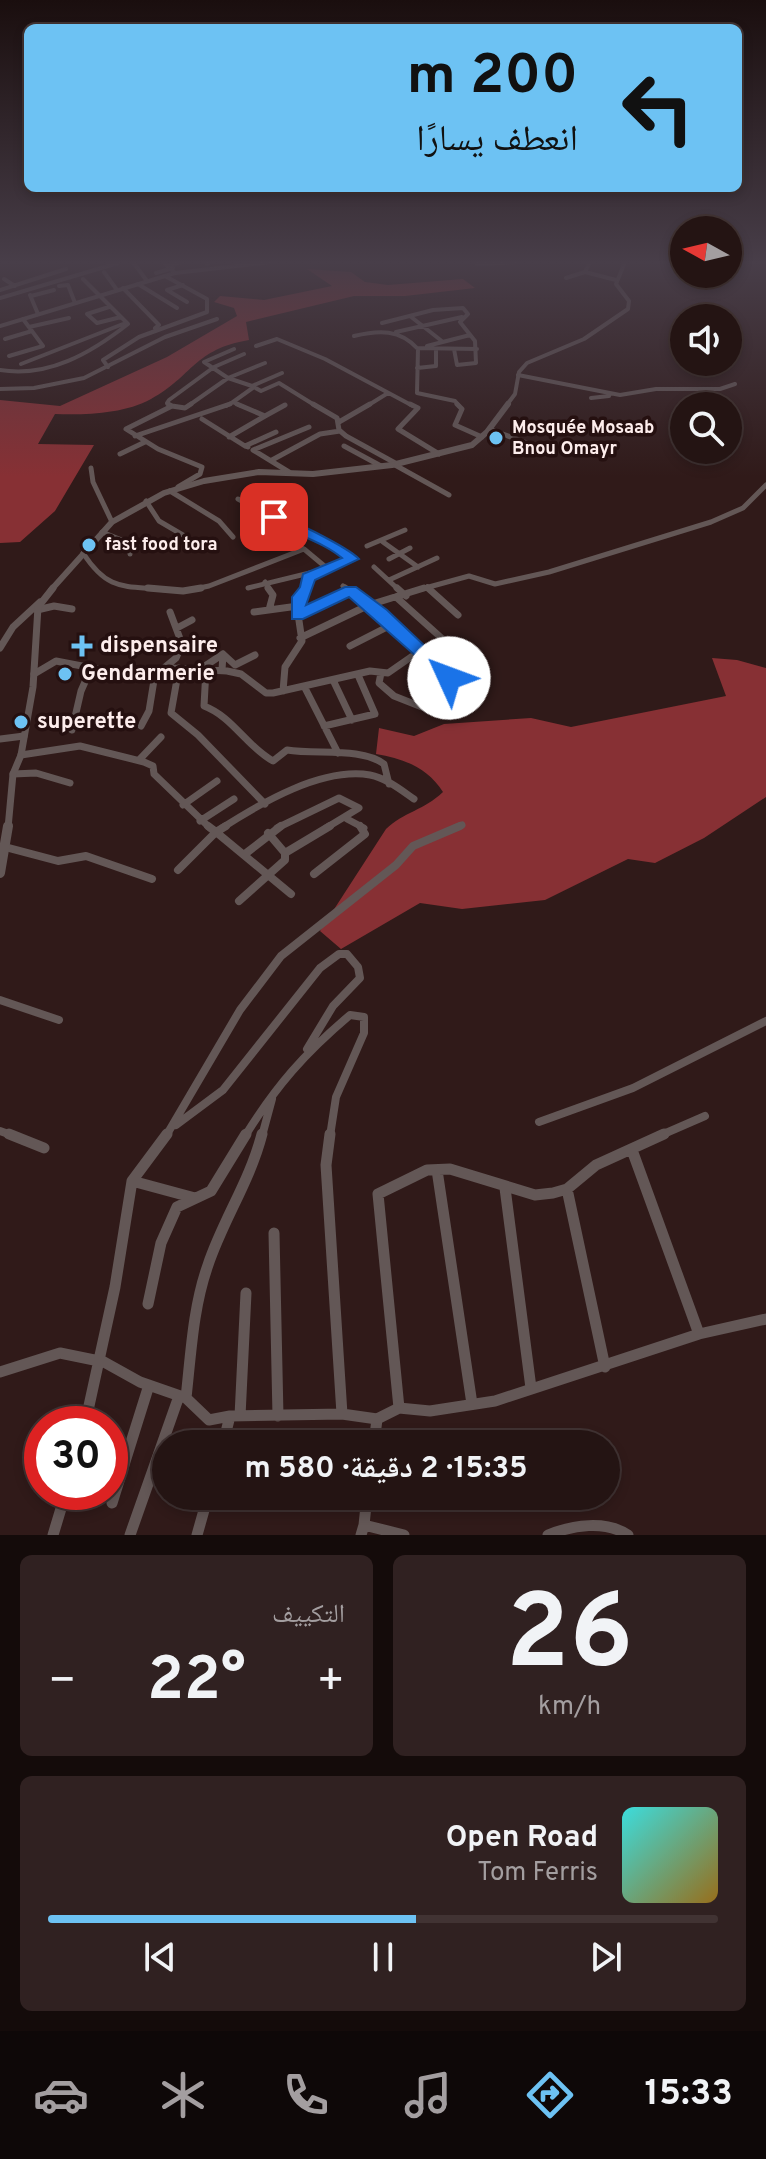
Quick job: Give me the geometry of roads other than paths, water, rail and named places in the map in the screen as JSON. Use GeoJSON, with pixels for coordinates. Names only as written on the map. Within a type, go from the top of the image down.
{"type":"FeatureCollection","features":[{"type":"Feature","properties":{"kind":"street"},"geometry":{"type":"LineString","coordinates":[[5,339],[18,334]]}},
{"type":"Feature","properties":{"kind":"street"},"geometry":{"type":"LineString","coordinates":[[9,356],[43,346],[34,334]]}},
{"type":"Feature","properties":{"kind":"street"},"geometry":{"type":"LineString","coordinates":[[21,364],[100,334]]}},
{"type":"Feature","properties":{"kind":"street"},"geometry":{"type":"LineString","coordinates":[[0,370],[30,371],[65,361],[115,334]]}},
{"type":"Feature","properties":{"kind":"street"},"geometry":{"type":"LineString","coordinates":[[108,367],[102,363],[103,360],[144,334]]}},
{"type":"Feature","properties":{"kind":"street"},"geometry":{"type":"LineString","coordinates":[[125,344],[152,334]]}},
{"type":"Feature","properties":{"kind":"street"},"geometry":{"type":"LineString","coordinates":[[0,389],[65,382],[108,367],[175,334]]}},
{"type":"Feature","properties":{"kind":"street"},"geometry":{"type":"LineString","coordinates":[[354,336],[363,334]]}},
{"type":"Feature","properties":{"kind":"street"},"geometry":{"type":"LineString","coordinates":[[396,334],[417,348],[477,349]]}},
{"type":"Feature","properties":{"kind":"street"},"geometry":{"type":"LineString","coordinates":[[417,348],[445,341],[470,335],[477,349],[476,363],[457,365],[451,349],[445,341],[435,334]]}},
{"type":"Feature","properties":{"kind":"street"},"geometry":{"type":"LineString","coordinates":[[173,490],[259,472],[313,474],[396,464],[472,445],[489,429],[517,391],[518,375],[527,363],[592,334]]}},
{"type":"Feature","properties":{"kind":"street"},"geometry":{"type":"LineString","coordinates":[[256,346],[274,338],[325,359],[419,409],[398,429],[439,454]]}},
{"type":"Feature","properties":{"kind":"street"},"geometry":{"type":"LineString","coordinates":[[417,348],[417,393],[455,401],[462,409],[455,425],[482,437]]}},
{"type":"Feature","properties":{"kind":"street"},"geometry":{"type":"LineString","coordinates":[[234,349],[204,362],[228,378],[261,391],[279,383],[339,422]]}},
{"type":"Feature","properties":{"kind":"street"},"geometry":{"type":"LineString","coordinates":[[417,368],[436,366],[436,349]]}},
{"type":"Feature","properties":{"kind":"street"},"geometry":{"type":"LineString","coordinates":[[244,354],[214,367],[167,403],[202,419],[289,472]]}},
{"type":"Feature","properties":{"kind":"street"},"geometry":{"type":"LineString","coordinates":[[181,410],[228,378],[265,363]]}},
{"type":"Feature","properties":{"kind":"street"},"geometry":{"type":"LineString","coordinates":[[202,419],[233,402],[253,386],[282,373]]}},
{"type":"Feature","properties":{"kind":"street"},"geometry":{"type":"LineString","coordinates":[[518,375],[620,395]]}},
{"type":"Feature","properties":{"kind":"street"},"geometry":{"type":"LineString","coordinates":[[591,398],[656,389],[720,389],[735,384]]}},
{"type":"Feature","properties":{"kind":"street"},"geometry":{"type":"LineString","coordinates":[[339,422],[388,393]]}},
{"type":"Feature","properties":{"kind":"street"},"geometry":{"type":"LineString","coordinates":[[233,402],[265,416]]}},
{"type":"Feature","properties":{"kind":"street"},"geometry":{"type":"LineString","coordinates":[[229,437],[285,405]]}},
{"type":"Feature","properties":{"kind":"street"},"geometry":{"type":"LineString","coordinates":[[0,648],[13,627],[41,601],[112,522],[200,474],[202,467],[145,442],[126,429],[172,406]]}},
{"type":"Feature","properties":{"kind":"street"},"geometry":{"type":"LineString","coordinates":[[135,436],[191,414],[214,412]]}},
{"type":"Feature","properties":{"kind":"street"},"geometry":{"type":"LineString","coordinates":[[253,450],[309,427],[300,422]]}},
{"type":"Feature","properties":{"kind":"street"},"geometry":{"type":"LineString","coordinates":[[339,422],[340,431]]}},
{"type":"Feature","properties":{"kind":"street"},"geometry":{"type":"LineString","coordinates":[[489,429],[527,443]]}},
{"type":"Feature","properties":{"kind":"street"},"geometry":{"type":"LineString","coordinates":[[272,460],[320,434],[340,431],[449,495]]}},
{"type":"Feature","properties":{"kind":"street"},"geometry":{"type":"LineString","coordinates":[[245,446],[276,432]]}},
{"type":"Feature","properties":{"kind":"street"},"geometry":{"type":"LineString","coordinates":[[120,454],[145,442]]}},
{"type":"Feature","properties":{"kind":"street"},"geometry":{"type":"LineString","coordinates":[[344,446],[381,466]]}},
{"type":"Feature","properties":{"kind":"street"},"geometry":{"type":"LineString","coordinates":[[91,468],[90,477],[110,509],[112,522]]}},
{"type":"Feature","properties":{"kind":"street"},"geometry":{"type":"LineString","coordinates":[[300,638],[319,632],[369,605],[465,576],[495,584],[659,539],[737,511],[766,485]]}},
{"type":"Feature","properties":{"kind":"street"},"geometry":{"type":"LineString","coordinates":[[173,490],[219,521],[233,537]]}},
{"type":"Feature","properties":{"kind":"street"},"geometry":{"type":"LineString","coordinates":[[238,499],[299,532],[338,548],[352,559],[308,577],[276,578],[248,588]]}},
{"type":"Feature","properties":{"kind":"street"},"geometry":{"type":"LineString","coordinates":[[146,501],[159,521],[188,538]]}},
{"type":"Feature","properties":{"kind":"street"},"geometry":{"type":"LineString","coordinates":[[367,546],[383,542],[405,530]]}},
{"type":"Feature","properties":{"kind":"street"},"geometry":{"type":"LineString","coordinates":[[102,532],[129,543],[130,554]]}},
{"type":"Feature","properties":{"kind":"street"},"geometry":{"type":"LineString","coordinates":[[287,541],[304,549],[328,569]]}},
{"type":"Feature","properties":{"kind":"street"},"geometry":{"type":"LineString","coordinates":[[383,542],[418,567]]}},
{"type":"Feature","properties":{"kind":"street"},"geometry":{"type":"LineString","coordinates":[[389,559],[410,548]]}},
{"type":"Feature","properties":{"kind":"street"},"geometry":{"type":"LineString","coordinates":[[83,553],[107,583],[183,591],[209,586],[304,549]]}},
{"type":"Feature","properties":{"kind":"street"},"geometry":{"type":"LineString","coordinates":[[389,580],[437,558]]}},
{"type":"Feature","properties":{"kind":"street"},"geometry":{"type":"LineString","coordinates":[[374,567],[406,596]]}},
{"type":"Feature","properties":{"kind":"street"},"geometry":{"type":"LineString","coordinates":[[283,692],[286,687],[284,669],[300,648],[299,597],[308,589],[308,577]]}},
{"type":"Feature","properties":{"kind":"street"},"geometry":{"type":"LineString","coordinates":[[265,582],[273,595],[269,610]]}},
{"type":"Feature","properties":{"kind":"street"},"geometry":{"type":"LineString","coordinates":[[427,587],[458,615]]}},
{"type":"Feature","properties":{"kind":"street"},"geometry":{"type":"LineString","coordinates":[[297,616],[347,588],[393,624],[424,654],[437,658],[450,671],[442,698],[431,709],[403,702],[383,688],[381,673]]}},
{"type":"Feature","properties":{"kind":"street"},"geometry":{"type":"LineString","coordinates":[[396,597],[447,643]]}},
{"type":"Feature","properties":{"kind":"street"},"geometry":{"type":"LineString","coordinates":[[0,873],[13,774],[21,755],[34,674],[37,610],[41,601]]}},
{"type":"Feature","properties":{"kind":"street"},"geometry":{"type":"LineString","coordinates":[[37,610],[54,606],[72,609]]}},
{"type":"Feature","properties":{"kind":"street"},"geometry":{"type":"LineString","coordinates":[[254,612],[298,606]]}},
{"type":"Feature","properties":{"kind":"street"},"geometry":{"type":"LineString","coordinates":[[141,726],[149,711],[157,673],[176,658],[182,644],[170,612]]}},
{"type":"Feature","properties":{"kind":"street"},"geometry":{"type":"LineString","coordinates":[[177,628],[192,620]]}},
{"type":"Feature","properties":{"kind":"street"},"geometry":{"type":"LineString","coordinates":[[350,646],[393,624]]}},
{"type":"Feature","properties":{"kind":"street"},"geometry":{"type":"LineString","coordinates":[[223,654],[229,669]]}},
{"type":"Feature","properties":{"kind":"street"},"geometry":{"type":"LineString","coordinates":[[223,654],[229,669]]}},
{"type":"Feature","properties":{"kind":"street"},"geometry":{"type":"LineString","coordinates":[[203,669],[223,654]]}},
{"type":"Feature","properties":{"kind":"street"},"geometry":{"type":"LineString","coordinates":[[34,674],[52,662],[92,666],[117,675],[157,673],[179,668],[229,669],[267,693],[305,688],[358,675],[393,672],[411,657],[424,654]]}},
{"type":"Feature","properties":{"kind":"street"},"geometry":{"type":"LineString","coordinates":[[229,669],[255,655]]}},
{"type":"Feature","properties":{"kind":"street"},"geometry":{"type":"LineString","coordinates":[[72,730],[81,691],[92,666]]}},
{"type":"Feature","properties":{"kind":"street"},"geometry":{"type":"LineString","coordinates":[[179,668],[171,713],[198,735],[265,804]]}},
{"type":"Feature","properties":{"kind":"street"},"geometry":{"type":"LineString","coordinates":[[203,669],[203,706],[221,711],[262,756],[273,761],[287,750],[322,755],[367,754],[384,767],[389,784]]}},
{"type":"Feature","properties":{"kind":"street"},"geometry":{"type":"LineString","coordinates":[[324,726],[375,714],[358,675]]}},
{"type":"Feature","properties":{"kind":"street"},"geometry":{"type":"LineString","coordinates":[[333,680],[352,720]]}},
{"type":"Feature","properties":{"kind":"street"},"geometry":{"type":"LineString","coordinates":[[305,688],[338,753]]}},
{"type":"Feature","properties":{"kind":"street"},"geometry":{"type":"LineString","coordinates":[[0,739],[24,736]]}},
{"type":"Feature","properties":{"kind":"street"},"geometry":{"type":"LineString","coordinates":[[139,760],[161,737]]}},
{"type":"Feature","properties":{"kind":"street"},"geometry":{"type":"LineString","coordinates":[[21,755],[80,746],[153,766],[154,774],[200,821],[245,854],[291,894]]}},
{"type":"Feature","properties":{"kind":"street"},"geometry":{"type":"LineString","coordinates":[[13,774],[36,773],[70,783]]}},
{"type":"Feature","properties":{"kind":"street"},"geometry":{"type":"LineString","coordinates":[[178,870],[216,832],[281,795],[352,775],[369,775],[414,799]]}},
{"type":"Feature","properties":{"kind":"street"},"geometry":{"type":"LineString","coordinates":[[183,805],[217,781]]}},
{"type":"Feature","properties":{"kind":"street"},"geometry":{"type":"LineString","coordinates":[[245,854],[268,833],[339,798],[359,808],[347,819],[285,853]]}},
{"type":"Feature","properties":{"kind":"street"},"geometry":{"type":"LineString","coordinates":[[200,821],[234,799]]}},
{"type":"Feature","properties":{"kind":"street"},"geometry":{"type":"LineString","coordinates":[[314,874],[365,834],[364,828],[347,819]]}},
{"type":"Feature","properties":{"kind":"street"},"geometry":{"type":"LineString","coordinates":[[89,1406],[132,1181],[174,1126],[240,1010],[281,956],[396,865],[413,846],[462,825]]}},
{"type":"Feature","properties":{"kind":"street"},"geometry":{"type":"LineString","coordinates":[[239,901],[285,860],[285,853],[268,833]]}},
{"type":"Feature","properties":{"kind":"street"},"geometry":{"type":"LineString","coordinates":[[5,847],[58,861],[86,856],[152,879]]}},
{"type":"Feature","properties":{"kind":"street"},"geometry":{"type":"LineString","coordinates":[[174,1126],[217,1097],[320,968],[339,954],[347,954],[358,967],[360,978],[333,1006],[304,1054]]}},
{"type":"Feature","properties":{"kind":"street"},"geometry":{"type":"LineString","coordinates":[[0,1000],[59,1020]]}},
{"type":"Feature","properties":{"kind":"street"},"geometry":{"type":"LineString","coordinates":[[148,1304],[161,1243],[177,1207],[211,1191],[274,1089],[304,1054],[350,1015],[364,1017],[364,1033],[336,1097],[326,1165],[342,1414]]}},
{"type":"Feature","properties":{"kind":"street"},"geometry":{"type":"LineString","coordinates":[[539,1122],[633,1088],[766,1021]]}},
{"type":"Feature","properties":{"kind":"street"},"geometry":{"type":"LineString","coordinates":[[130,1535],[183,1397],[196,1306],[208,1263],[252,1172],[274,1089]]}},
{"type":"Feature","properties":{"kind":"street"},"geometry":{"type":"LineString","coordinates":[[399,1408],[378,1194],[427,1170],[450,1169],[535,1195],[567,1189],[596,1165],[705,1116]]}},
{"type":"Feature","properties":{"kind":"street"},"geometry":{"type":"LineString","coordinates":[[0,1131],[44,1148]]}},
{"type":"Feature","properties":{"kind":"street"},"geometry":{"type":"LineString","coordinates":[[632,1150],[699,1334]]}},
{"type":"Feature","properties":{"kind":"street"},"geometry":{"type":"LineString","coordinates":[[437,1170],[472,1404]]}},
{"type":"Feature","properties":{"kind":"street"},"geometry":{"type":"LineString","coordinates":[[132,1181],[196,1198]]}},
{"type":"Feature","properties":{"kind":"street"},"geometry":{"type":"LineString","coordinates":[[505,1188],[531,1388]]}},
{"type":"Feature","properties":{"kind":"street"},"geometry":{"type":"LineString","coordinates":[[567,1189],[605,1367]]}},
{"type":"Feature","properties":{"kind":"street"},"geometry":{"type":"LineString","coordinates":[[274,1233],[278,1416]]}},
{"type":"Feature","properties":{"kind":"street"},"geometry":{"type":"LineString","coordinates":[[229,1430],[235,1416],[246,1293]]}},
{"type":"Feature","properties":{"kind":"street"},"geometry":{"type":"LineString","coordinates":[[0,1372],[60,1353],[99,1361],[183,1397],[209,1420],[235,1416],[342,1414],[377,1419],[399,1408],[430,1411],[472,1404],[605,1367],[699,1334],[766,1319]]}},
{"type":"Feature","properties":{"kind":"street"},"geometry":{"type":"LineString","coordinates":[[128,1452],[149,1385]]}},
{"type":"Feature","properties":{"kind":"street"},"geometry":{"type":"LineString","coordinates":[[376,1430],[377,1419]]}},
{"type":"Feature","properties":{"kind":"street"},"geometry":{"type":"LineString","coordinates":[[53,1535],[61,1510]]}},
{"type":"Feature","properties":{"kind":"street"},"geometry":{"type":"LineString","coordinates":[[197,1535],[204,1510]]}},
{"type":"Feature","properties":{"kind":"street"},"geometry":{"type":"LineString","coordinates":[[365,1510],[362,1530],[404,1535]]}},
{"type":"Feature","properties":{"kind":"street"},"geometry":{"type":"LineString","coordinates":[[548,1535],[561,1529],[612,1528],[628,1535]]}},
{"type":"Feature","properties":{"kind":"place","name":"Mosquée Mosaab Bnou Omayr"},"geometry":{"type":"Point","coordinates":[496,438]}},
{"type":"Feature","properties":{"kind":"place","name":"fast food tora"},"geometry":{"type":"Point","coordinates":[89,545]}},
{"type":"Feature","properties":{"kind":"place","name":"dispensaire"},"geometry":{"type":"Point","coordinates":[82,646]}},
{"type":"Feature","properties":{"kind":"place","name":"Gendarmerie"},"geometry":{"type":"Point","coordinates":[65,674]}},
{"type":"Feature","properties":{"kind":"place","name":"superette"},"geometry":{"type":"Point","coordinates":[21,722]}}]}
